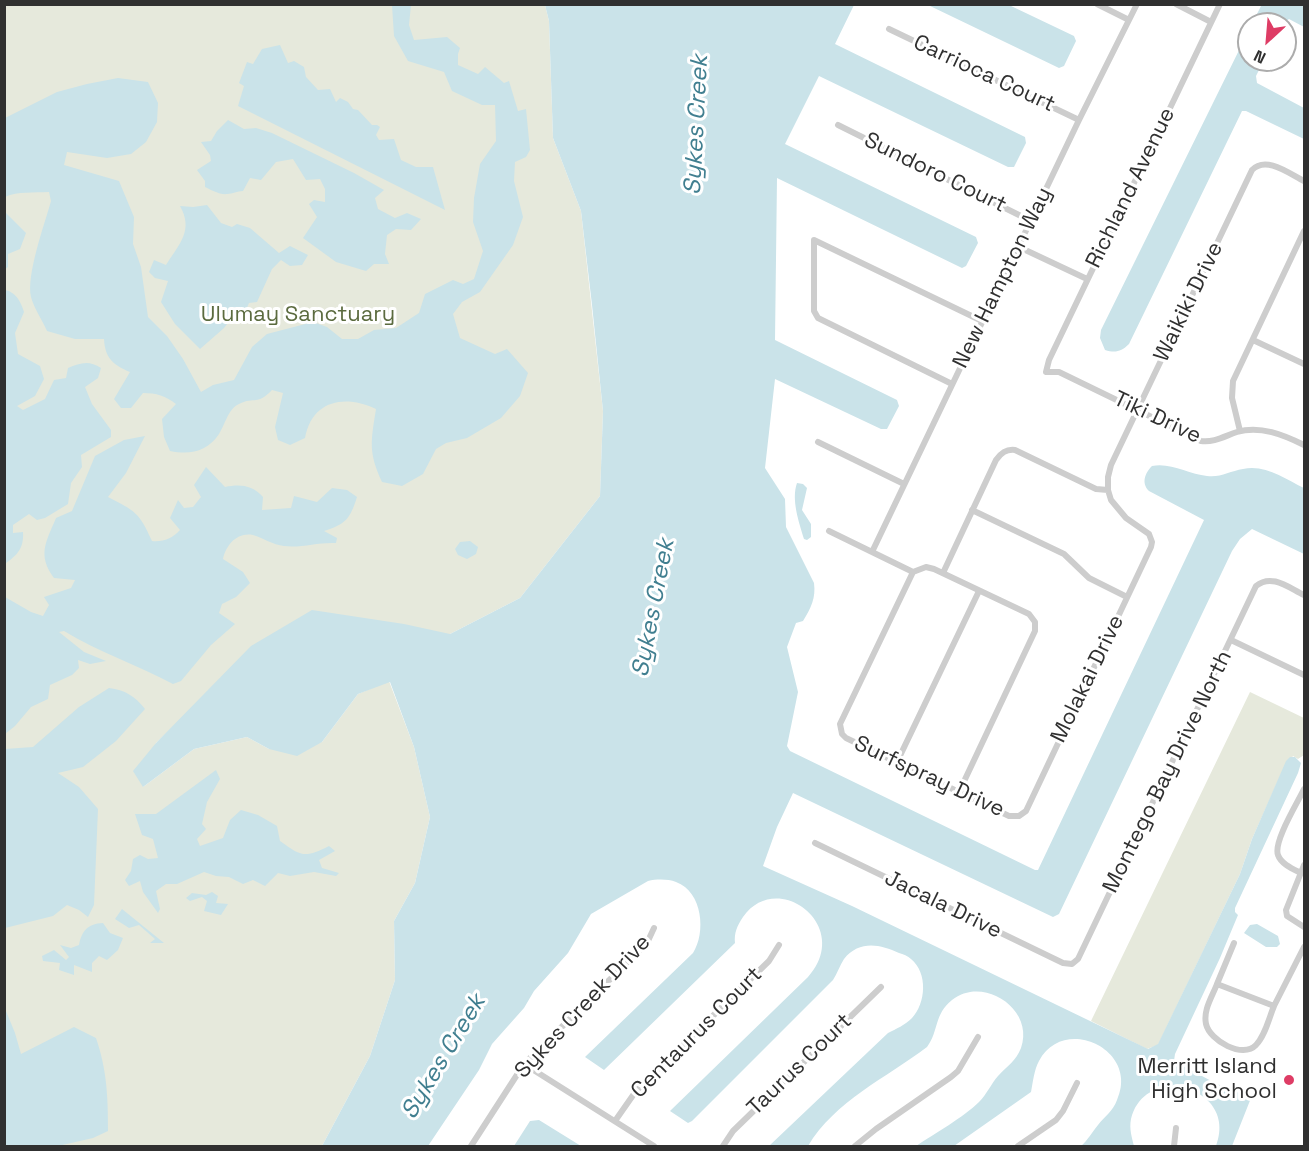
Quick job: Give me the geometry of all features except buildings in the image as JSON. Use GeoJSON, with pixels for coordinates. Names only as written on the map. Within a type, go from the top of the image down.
{"type":"FeatureCollection","features":[{"type":"Feature","properties":{"kind":"street"},"geometry":{"type":"LineString","coordinates":[[1097,4],[1129,20]]}},
{"type":"Feature","properties":{"kind":"street","name":"New Hampton Way"},"geometry":{"type":"LineString","coordinates":[[872,552],[1137,4]]}},
{"type":"Feature","properties":{"kind":"street"},"geometry":{"type":"LineString","coordinates":[[1176,4],[1211,22]]}},
{"type":"Feature","properties":{"kind":"street","name":"Richland Avenue"},"geometry":{"type":"LineString","coordinates":[[1046,372],[1049,360],[1087,279],[1220,4]]}},
{"type":"Feature","properties":{"kind":"street","name":"Carrioca Court"},"geometry":{"type":"LineString","coordinates":[[889,29],[1079,120]]}},
{"type":"Feature","properties":{"kind":"street","name":"Sundoro Court"},"geometry":{"type":"LineString","coordinates":[[838,125],[1031,221]]}},
{"type":"Feature","properties":{"kind":"street","name":"Waikiki Drive"},"geometry":{"type":"LineString","coordinates":[[1108,490],[1107,477],[1111,465],[1252,170],[1258,164],[1268,164],[1305,181]]}},
{"type":"Feature","properties":{"kind":"street"},"geometry":{"type":"LineString","coordinates":[[1240,431],[1232,398],[1232,388],[1305,231]]}},
{"type":"Feature","properties":{"kind":"street"},"geometry":{"type":"LineString","coordinates":[[952,384],[818,318],[814,311],[814,240],[982,321]]}},
{"type":"Feature","properties":{"kind":"street"},"geometry":{"type":"LineString","coordinates":[[1019,247],[1087,279]]}},
{"type":"Feature","properties":{"kind":"street"},"geometry":{"type":"LineString","coordinates":[[1253,340],[1305,364]]}},
{"type":"Feature","properties":{"kind":"street","name":"Tiki Drive"},"geometry":{"type":"LineString","coordinates":[[1046,372],[1059,372],[1201,441],[1209,442],[1250,429],[1274,433],[1305,445]]}},
{"type":"Feature","properties":{"kind":"street"},"geometry":{"type":"LineString","coordinates":[[818,442],[904,484]]}},
{"type":"Feature","properties":{"kind":"street"},"geometry":{"type":"LineString","coordinates":[[943,573],[996,460],[1008,450],[1015,450],[1096,489],[1108,490]]}},
{"type":"Feature","properties":{"kind":"street","name":"Molakai Drive"},"geometry":{"type":"LineString","coordinates":[[1019,816],[1026,811],[1151,547],[1151,539],[1146,531],[1126,519],[1111,500],[1108,490]]}},
{"type":"Feature","properties":{"kind":"street"},"geometry":{"type":"LineString","coordinates":[[972,510],[1064,554],[1089,579],[1128,597]]}},
{"type":"Feature","properties":{"kind":"street"},"geometry":{"type":"LineString","coordinates":[[829,531],[913,572],[926,567],[943,573],[1029,614],[1035,622],[1035,631],[959,792]]}},
{"type":"Feature","properties":{"kind":"street","name":"Surfspray Drive"},"geometry":{"type":"LineString","coordinates":[[913,572],[840,724],[842,734],[846,738],[1009,816],[1019,816]]}},
{"type":"Feature","properties":{"kind":"street","name":"Montego Bay Drive North"},"geometry":{"type":"LineString","coordinates":[[1072,964],[1078,959],[1256,586],[1263,581],[1272,580],[1305,595]]}},
{"type":"Feature","properties":{"kind":"street"},"geometry":{"type":"LineString","coordinates":[[897,762],[979,591]]}},
{"type":"Feature","properties":{"kind":"street"},"geometry":{"type":"LineString","coordinates":[[1231,640],[1305,675]]}},
{"type":"Feature","properties":{"kind":"street"},"geometry":{"type":"LineString","coordinates":[[1301,873],[1283,862],[1277,850],[1283,831],[1305,789]]}},
{"type":"Feature","properties":{"kind":"street","name":"Jacala Drive"},"geometry":{"type":"LineString","coordinates":[[814,843],[1063,963],[1072,964]]}},
{"type":"Feature","properties":{"kind":"street"},"geometry":{"type":"LineString","coordinates":[[1305,865],[1286,910],[1287,916],[1305,927]]}},
{"type":"Feature","properties":{"kind":"street","name":"Sykes Creek Drive"},"geometry":{"type":"LineString","coordinates":[[471,1146],[524,1064],[647,943],[654,928]]}},
{"type":"Feature","properties":{"kind":"street"},"geometry":{"type":"LineString","coordinates":[[1234,943],[1205,1012],[1206,1024],[1211,1034],[1227,1044],[1245,1050],[1255,1046],[1305,947]]}},
{"type":"Feature","properties":{"kind":"street","name":"Centaurus Court"},"geometry":{"type":"LineString","coordinates":[[615,1121],[631,1096],[769,961],[778,945]]}},
{"type":"Feature","properties":{"kind":"street"},"geometry":{"type":"LineString","coordinates":[[1217,984],[1274,1006]]}},
{"type":"Feature","properties":{"kind":"street","name":"Taurus Court"},"geometry":{"type":"LineString","coordinates":[[723,1146],[733,1131],[881,987]]}},
{"type":"Feature","properties":{"kind":"street"},"geometry":{"type":"LineString","coordinates":[[855,1146],[958,1071],[978,1037]]}},
{"type":"Feature","properties":{"kind":"street"},"geometry":{"type":"LineString","coordinates":[[524,1064],[654,1146]]}},
{"type":"Feature","properties":{"kind":"street"},"geometry":{"type":"LineString","coordinates":[[1018,1146],[1056,1120],[1077,1083]]}},
{"type":"Feature","properties":{"kind":"street"},"geometry":{"type":"LineString","coordinates":[[1174,1146],[1176,1128]]}},
{"type":"Feature","properties":{"kind":"green space","name":"Ulumay Sanctuary"},"geometry":{"type":"Polygon","coordinates":[[[4,5],[545,5],[549,21],[553,138],[581,211],[603,411],[600,496],[520,598],[450,634],[192,709],[156,743],[143,787],[194,749],[247,737],[269,749],[322,742],[358,694],[389,681],[414,747],[430,817],[415,883],[394,921],[395,980],[370,1056],[322,1146],[5,1146],[4,5]]]}},
{"type":"Feature","properties":{"kind":"green space"},"geometry":{"type":"Polygon","coordinates":[[[1250,692],[1304,718],[1304,755],[1298,759],[1293,756],[1281,774],[1252,839],[1240,874],[1158,1045],[1147,1049],[1091,1021],[1250,692]]]}},
{"type":"Feature","properties":{"kind":"water"},"geometry":{"type":"Polygon","coordinates":[[[1262,4],[1304,5],[1304,27],[1297,23],[1297,12],[1258,12],[1262,4]]]}},
{"type":"Feature","properties":{"kind":"water"},"geometry":{"type":"Polygon","coordinates":[[[392,5],[411,5],[409,25],[414,40],[447,37],[460,48],[458,65],[478,74],[485,67],[504,83],[509,81],[518,111],[526,109],[530,150],[526,157],[515,162],[514,181],[523,217],[513,245],[480,292],[462,302],[453,314],[460,338],[495,354],[507,349],[528,373],[520,396],[501,418],[467,438],[446,443],[436,449],[423,474],[402,486],[382,482],[374,462],[372,446],[376,409],[353,402],[331,404],[322,408],[309,425],[305,438],[290,445],[278,440],[275,427],[283,393],[272,390],[263,398],[235,406],[219,434],[209,445],[198,451],[184,453],[170,451],[164,437],[162,419],[176,404],[161,395],[143,393],[131,408],[121,408],[114,399],[130,372],[111,360],[106,351],[104,339],[75,339],[47,331],[36,310],[31,297],[31,276],[51,201],[49,192],[21,193],[5,197],[5,118],[57,92],[87,84],[118,78],[148,82],[158,103],[157,122],[146,142],[131,154],[107,158],[67,152],[64,165],[119,181],[134,217],[133,244],[141,267],[148,317],[167,336],[201,392],[213,385],[234,380],[252,347],[267,334],[313,322],[327,327],[342,339],[358,339],[374,330],[396,328],[419,313],[425,294],[453,280],[463,284],[474,279],[483,251],[473,222],[474,198],[480,164],[496,141],[495,105],[482,105],[452,91],[444,72],[408,61],[394,36],[392,5]]]}},
{"type":"Feature","properties":{"kind":"water","name":"Sykes Creek"},"geometry":{"type":"Polygon","coordinates":[[[545,5],[854,5],[835,44],[1025,137],[1026,143],[1014,167],[1008,167],[819,76],[785,144],[976,237],[978,243],[966,266],[962,268],[777,178],[775,340],[897,400],[899,406],[887,429],[881,429],[775,379],[765,468],[785,499],[786,527],[814,583],[814,598],[811,607],[803,621],[796,623],[787,647],[798,692],[787,746],[790,751],[1038,870],[1204,520],[1149,491],[1145,481],[1147,472],[1152,466],[1159,465],[1212,476],[1251,468],[1275,473],[1304,488],[1304,554],[1252,529],[1240,539],[1232,551],[1059,914],[1053,917],[793,793],[777,827],[763,866],[852,906],[1148,1049],[1158,1044],[1240,874],[1252,839],[1286,761],[1290,757],[1295,757],[1301,763],[1298,773],[1235,908],[1238,915],[1175,1054],[1174,1061],[1215,1083],[1251,1098],[1232,1146],[1216,1146],[1220,1126],[1214,1109],[1203,1096],[1187,1089],[1170,1086],[1153,1090],[1140,1101],[1130,1123],[1134,1146],[1081,1146],[1113,1107],[1121,1082],[1118,1066],[1109,1053],[1096,1044],[1081,1040],[1065,1040],[1050,1047],[1039,1061],[1031,1092],[954,1146],[916,1146],[973,1108],[1014,1060],[1021,1048],[1023,1034],[1020,1021],[1013,1009],[1003,1000],[978,991],[964,993],[946,1005],[927,1047],[847,1103],[819,1130],[808,1146],[769,1146],[888,1033],[906,1023],[917,1012],[923,988],[916,965],[904,955],[877,946],[863,946],[850,953],[844,959],[833,980],[688,1123],[670,1111],[808,977],[820,958],[822,939],[817,923],[806,910],[791,901],[774,899],[757,903],[739,923],[735,943],[604,1070],[585,1057],[693,953],[697,945],[700,935],[700,914],[692,894],[676,882],[662,880],[648,881],[591,914],[568,953],[492,1044],[479,1070],[428,1146],[322,1146],[370,1056],[395,980],[394,921],[415,883],[430,817],[414,747],[390,682],[358,694],[322,742],[297,756],[269,749],[247,737],[194,749],[143,787],[133,771],[156,743],[251,646],[312,610],[404,624],[450,634],[520,598],[600,496],[603,411],[592,305],[581,211],[553,138],[549,21],[545,5]]]}},
{"type":"Feature","properties":{"kind":"water"},"geometry":{"type":"Polygon","coordinates":[[[928,5],[1009,5],[1074,36],[1076,41],[1064,66],[1059,68],[928,5]]]}},
{"type":"Feature","properties":{"kind":"water"},"geometry":{"type":"Polygon","coordinates":[[[280,45],[288,63],[294,61],[304,67],[306,77],[318,90],[330,89],[336,102],[340,98],[348,102],[372,125],[380,127],[376,135],[379,140],[394,139],[401,160],[416,167],[433,167],[445,210],[238,106],[244,86],[239,83],[247,62],[253,64],[262,49],[280,45]]]}},
{"type":"Feature","properties":{"kind":"water"},"geometry":{"type":"Polygon","coordinates":[[[1237,54],[1237,72],[1258,72],[1257,83],[1304,108],[1304,139],[1242,111],[1129,344],[1118,351],[1105,350],[1100,338],[1101,330],[1237,54]]]}},
{"type":"Feature","properties":{"kind":"water"},"geometry":{"type":"Polygon","coordinates":[[[228,120],[244,129],[256,128],[272,133],[384,190],[375,198],[378,209],[395,218],[407,213],[421,219],[411,230],[396,229],[387,235],[385,254],[389,264],[374,264],[366,271],[336,262],[303,238],[317,217],[309,204],[314,200],[325,202],[325,189],[320,179],[306,180],[293,159],[276,162],[261,180],[250,178],[243,191],[224,194],[205,187],[205,181],[197,170],[211,161],[210,155],[201,142],[211,141],[228,120]]]}},
{"type":"Feature","properties":{"kind":"water"},"geometry":{"type":"Polygon","coordinates":[[[207,205],[221,223],[232,227],[237,224],[250,228],[279,253],[290,246],[308,255],[302,265],[290,266],[281,260],[272,269],[257,302],[249,303],[244,315],[234,315],[224,328],[200,349],[175,324],[161,302],[168,281],[155,278],[149,272],[154,260],[166,265],[180,244],[186,223],[180,206],[207,205]]]}},
{"type":"Feature","properties":{"kind":"water"},"geometry":{"type":"Polygon","coordinates":[[[5,212],[26,233],[20,249],[8,254],[8,267],[5,269],[5,212]]]}},
{"type":"Feature","properties":{"kind":"water"},"geometry":{"type":"Polygon","coordinates":[[[5,290],[18,298],[24,312],[15,333],[18,354],[40,366],[44,379],[35,396],[17,406],[23,410],[45,399],[54,380],[66,378],[68,368],[81,364],[92,364],[101,368],[98,378],[85,387],[92,404],[111,430],[111,437],[81,455],[82,467],[71,483],[68,504],[45,518],[37,520],[29,514],[13,525],[13,533],[23,532],[22,543],[16,554],[5,564],[5,290]]]}},
{"type":"Feature","properties":{"kind":"water"},"geometry":{"type":"Polygon","coordinates":[[[145,436],[126,473],[108,497],[135,513],[152,541],[167,539],[180,530],[170,518],[178,500],[184,508],[193,507],[201,497],[194,485],[206,467],[225,487],[246,486],[259,493],[263,497],[262,510],[291,508],[294,496],[317,502],[332,488],[347,490],[357,497],[346,520],[324,531],[337,538],[336,543],[284,546],[253,535],[242,536],[233,541],[223,559],[243,572],[250,583],[236,597],[222,604],[219,613],[235,624],[211,645],[181,681],[173,684],[64,631],[59,632],[84,652],[106,661],[90,664],[78,660],[79,668],[72,675],[50,685],[48,699],[31,707],[5,734],[5,597],[43,616],[49,605],[44,597],[71,588],[75,580],[54,578],[46,562],[45,548],[56,518],[72,511],[95,456],[124,440],[145,436]]]}},
{"type":"Feature","properties":{"kind":"water"},"geometry":{"type":"Polygon","coordinates":[[[797,483],[807,488],[802,510],[811,524],[811,537],[807,540],[804,539],[796,511],[797,483]]]}},
{"type":"Feature","properties":{"kind":"water"},"geometry":{"type":"Polygon","coordinates":[[[470,541],[478,547],[476,554],[467,559],[458,555],[455,549],[460,542],[470,541]]]}},
{"type":"Feature","properties":{"kind":"water"},"geometry":{"type":"Polygon","coordinates":[[[109,688],[129,694],[145,709],[116,741],[83,767],[58,773],[79,787],[98,809],[94,905],[88,917],[67,905],[53,916],[5,928],[5,749],[33,747],[79,707],[109,688]]]}},
{"type":"Feature","properties":{"kind":"water"},"geometry":{"type":"Polygon","coordinates":[[[216,770],[220,779],[207,802],[202,824],[206,829],[197,839],[200,846],[223,838],[230,820],[241,810],[258,815],[277,826],[280,841],[299,853],[314,853],[329,846],[335,851],[319,860],[322,868],[339,873],[336,876],[314,872],[290,876],[278,873],[265,886],[253,880],[243,884],[229,877],[204,872],[177,884],[166,884],[156,891],[160,909],[158,913],[143,892],[140,881],[129,886],[125,880],[131,871],[133,859],[140,855],[148,859],[158,858],[153,839],[142,835],[135,814],[156,814],[216,770]]]}},
{"type":"Feature","properties":{"kind":"water"},"geometry":{"type":"Polygon","coordinates":[[[212,892],[218,896],[216,903],[228,904],[221,915],[204,911],[207,901],[202,897],[190,901],[186,898],[192,893],[206,895],[212,892]]]}},
{"type":"Feature","properties":{"kind":"water"},"geometry":{"type":"Polygon","coordinates":[[[122,909],[164,943],[150,943],[155,939],[139,925],[129,928],[115,919],[122,909]]]}},
{"type":"Feature","properties":{"kind":"water"},"geometry":{"type":"Polygon","coordinates":[[[103,923],[110,933],[123,938],[118,950],[107,960],[99,956],[92,963],[92,972],[74,965],[74,975],[59,970],[60,963],[43,961],[42,956],[54,950],[66,960],[69,957],[60,945],[71,948],[79,945],[86,929],[103,923]]]}},
{"type":"Feature","properties":{"kind":"water"},"geometry":{"type":"Polygon","coordinates":[[[1257,924],[1278,936],[1280,944],[1277,947],[1266,947],[1244,933],[1250,925],[1257,924]]]}},
{"type":"Feature","properties":{"kind":"water"},"geometry":{"type":"Polygon","coordinates":[[[5,1011],[21,1054],[74,1027],[96,1038],[103,1061],[106,1084],[108,1131],[93,1138],[58,1146],[5,1146],[5,1011]]]}},
{"type":"Feature","properties":{"kind":"water"},"geometry":{"type":"Polygon","coordinates":[[[539,1120],[581,1146],[514,1146],[530,1121],[539,1120]]]}},
{"type":"Feature","properties":{"kind":"place","name":"Merritt Island High School"},"geometry":{"type":"Point","coordinates":[1289,1080]}}]}
